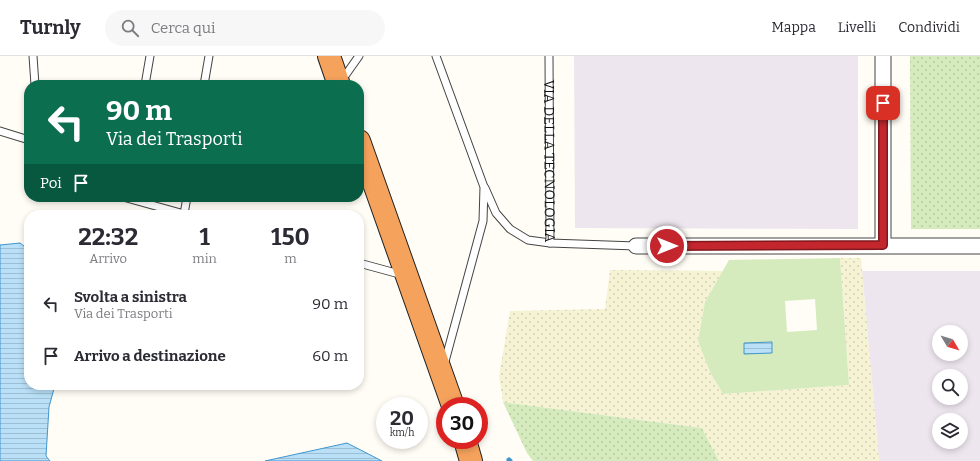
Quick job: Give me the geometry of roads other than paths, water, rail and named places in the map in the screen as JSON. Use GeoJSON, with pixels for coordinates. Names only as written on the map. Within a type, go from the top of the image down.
{"type":"FeatureCollection","features":[{"type":"Feature","properties":{"kind":"highway"},"geometry":{"type":"LineString","coordinates":[[329,56],[337,80]]}},
{"type":"Feature","properties":{"kind":"highway"},"geometry":{"type":"LineString","coordinates":[[364,155],[450,397]]}},
{"type":"Feature","properties":{"kind":"street"},"geometry":{"type":"LineString","coordinates":[[883,56],[883,245]]}},
{"type":"Feature","properties":{"kind":"street","name":"VIA DELLA TECNOLOGIA"},"geometry":{"type":"LineString","coordinates":[[636,246],[980,246]]}},
{"type":"Feature","properties":{"kind":"lane"},"geometry":{"type":"LineString","coordinates":[[33,56],[35,80]]}},
{"type":"Feature","properties":{"kind":"lane"},"geometry":{"type":"LineString","coordinates":[[146,80],[150,56]]}},
{"type":"Feature","properties":{"kind":"lane"},"geometry":{"type":"LineString","coordinates":[[205,80],[208,56]]}},
{"type":"Feature","properties":{"kind":"lane"},"geometry":{"type":"LineString","coordinates":[[342,80],[359,56]]}},
{"type":"Feature","properties":{"kind":"lane"},"geometry":{"type":"LineString","coordinates":[[436,56],[484,186],[496,213],[510,229],[528,240],[550,243]]}},
{"type":"Feature","properties":{"kind":"lane","name":"VIA DELLA TECNOLOGIA"},"geometry":{"type":"LineString","coordinates":[[550,56],[550,243],[636,246]]}},
{"type":"Feature","properties":{"kind":"lane"},"geometry":{"type":"LineString","coordinates":[[0,131],[24,138]]}},
{"type":"Feature","properties":{"kind":"lane"},"geometry":{"type":"LineString","coordinates":[[442,375],[483,221],[484,186]]}},
{"type":"Feature","properties":{"kind":"lane"},"geometry":{"type":"LineString","coordinates":[[142,202],[171,210]]}},
{"type":"Feature","properties":{"kind":"lane"},"geometry":{"type":"LineString","coordinates":[[364,263],[407,276]]}},
{"type":"Feature","properties":{"kind":"water"},"geometry":{"type":"Polygon","coordinates":[[[20,243],[24,246],[24,390],[54,390],[49,407],[46,456],[50,461],[0,461],[0,245],[20,243]]]}},
{"type":"Feature","properties":{"kind":"water"},"geometry":{"type":"Polygon","coordinates":[[[772,342],[772,353],[744,354],[744,343],[772,342]]]}},
{"type":"Feature","properties":{"kind":"water"},"geometry":{"type":"Polygon","coordinates":[[[347,443],[382,461],[265,461],[347,443]]]}}]}
